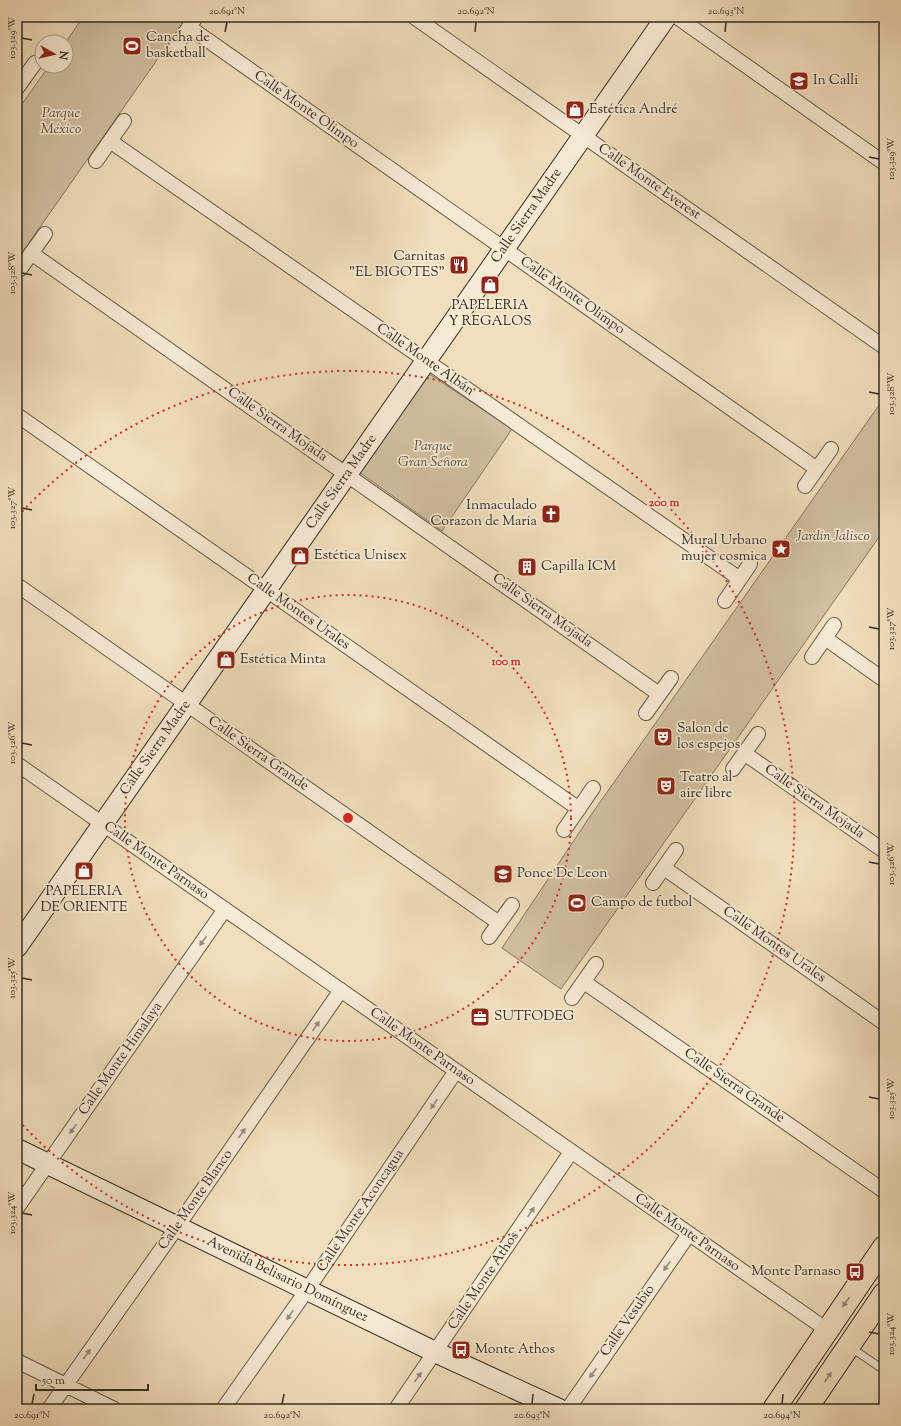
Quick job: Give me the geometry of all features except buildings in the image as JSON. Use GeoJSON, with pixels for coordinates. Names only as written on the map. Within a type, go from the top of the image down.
{"type":"FeatureCollection","features":[{"type":"Feature","properties":{"kind":"main road"},"geometry":{"type":"LineString","coordinates":[[774,1409],[884,1247]]}},
{"type":"Feature","properties":{"kind":"main road"},"geometry":{"type":"LineString","coordinates":[[806,1409],[884,1294]]}},
{"type":"Feature","properties":{"kind":"street","name":"Calle Monte Everest"},"geometry":{"type":"LineString","coordinates":[[414,17],[884,347]]}},
{"type":"Feature","properties":{"kind":"street","name":"Calle Sierra Madre"},"geometry":{"type":"LineString","coordinates":[[17,947],[666,17]]}},
{"type":"Feature","properties":{"kind":"street"},"geometry":{"type":"LineString","coordinates":[[677,17],[884,163]]}},
{"type":"Feature","properties":{"kind":"street"},"geometry":{"type":"LineString","coordinates":[[176,46],[192,22]]}},
{"type":"Feature","properties":{"kind":"street","name":"Calle Monte Olimpo"},"geometry":{"type":"LineString","coordinates":[[192,22],[504,249],[817,469]]}},
{"type":"Feature","properties":{"kind":"street"},"geometry":{"type":"LineString","coordinates":[[19,81],[34,63]]}},
{"type":"Feature","properties":{"kind":"street"},"geometry":{"type":"LineString","coordinates":[[96,161],[124,121]]}},
{"type":"Feature","properties":{"kind":"street","name":"Calle Monte Albán"},"geometry":{"type":"LineString","coordinates":[[110,140],[740,579]]}},
{"type":"Feature","properties":{"kind":"street"},"geometry":{"type":"LineString","coordinates":[[20,269],[45,234]]}},
{"type":"Feature","properties":{"kind":"street","name":"Calle Sierra Mojada"},"geometry":{"type":"LineString","coordinates":[[31,253],[660,694]]}},
{"type":"Feature","properties":{"kind":"street","name":"Calle Montes Urales"},"geometry":{"type":"LineString","coordinates":[[17,415],[579,809]]}},
{"type":"Feature","properties":{"kind":"street"},"geometry":{"type":"LineString","coordinates":[[805,486],[831,449]]}},
{"type":"Feature","properties":{"kind":"street"},"geometry":{"type":"LineString","coordinates":[[725,601],[750,564]]}},
{"type":"Feature","properties":{"kind":"street","name":"Calle Sierra Grande"},"geometry":{"type":"LineString","coordinates":[[17,585],[499,923]]}},
{"type":"Feature","properties":{"kind":"street"},"geometry":{"type":"LineString","coordinates":[[812,657],[834,625]]}},
{"type":"Feature","properties":{"kind":"street"},"geometry":{"type":"LineString","coordinates":[[825,638],[884,680]]}},
{"type":"Feature","properties":{"kind":"street"},"geometry":{"type":"LineString","coordinates":[[646,713],[671,678]]}},
{"type":"Feature","properties":{"kind":"street"},"geometry":{"type":"LineString","coordinates":[[733,769],[758,734]]}},
{"type":"Feature","properties":{"kind":"street","name":"Calle Sierra Mojada"},"geometry":{"type":"LineString","coordinates":[[744,753],[884,851]]}},
{"type":"Feature","properties":{"kind":"street","name":"Calle Monte Parnaso"},"geometry":{"type":"LineString","coordinates":[[17,764],[827,1330]]}},
{"type":"Feature","properties":{"kind":"street"},"geometry":{"type":"LineString","coordinates":[[564,830],[593,788]]}},
{"type":"Feature","properties":{"kind":"street"},"geometry":{"type":"LineString","coordinates":[[653,883],[676,850]]}},
{"type":"Feature","properties":{"kind":"street","name":"Calle Montes Urales"},"geometry":{"type":"LineString","coordinates":[[664,868],[884,1022]]}},
{"type":"Feature","properties":{"kind":"street"},"geometry":{"type":"LineString","coordinates":[[489,937],[512,905]]}},
{"type":"Feature","properties":{"kind":"street","name":"Calle Monte Himalaya"},"geometry":{"type":"LineString","coordinates":[[17,1208],[225,909]]}},
{"type":"Feature","properties":{"kind":"street"},"geometry":{"type":"LineString","coordinates":[[572,998],[596,964]]}},
{"type":"Feature","properties":{"kind":"street","name":"Calle Sierra Grande"},"geometry":{"type":"LineString","coordinates":[[584,982],[884,1191]]}},
{"type":"Feature","properties":{"kind":"street","name":"Calle Monte Blanco"},"geometry":{"type":"LineString","coordinates":[[48,1409],[177,1227],[341,990]]}},
{"type":"Feature","properties":{"kind":"street","name":"Calle Monte Aconcagua"},"geometry":{"type":"LineString","coordinates":[[223,1409],[307,1290],[456,1071]]}},
{"type":"Feature","properties":{"kind":"street","name":"Avenida Belisario Domínguez"},"geometry":{"type":"LineString","coordinates":[[17,1149],[435,1352],[559,1409]]}},
{"type":"Feature","properties":{"kind":"street","name":"Calle Monte Athos"},"geometry":{"type":"LineString","coordinates":[[396,1409],[571,1152]]}},
{"type":"Feature","properties":{"kind":"street","name":"Calle Vesubio"},"geometry":{"type":"LineString","coordinates":[[568,1409],[689,1234]]}},
{"type":"Feature","properties":{"kind":"street"},"geometry":{"type":"LineString","coordinates":[[17,1361],[114,1409]]}},
{"type":"Feature","properties":{"kind":"lane"},"geometry":{"type":"LineString","coordinates":[[848,1346],[884,1370]]}},
{"type":"Feature","properties":{"kind":"green space","name":"Parque México"},"geometry":{"type":"Polygon","coordinates":[[[83,17],[187,17],[17,260],[17,111],[43,74],[74,74],[74,34],[71,34],[83,17]]]}},
{"type":"Feature","properties":{"kind":"green space","name":"Parque Gran Señora"},"geometry":{"type":"Polygon","coordinates":[[[428,373],[512,429],[442,531],[359,472],[428,373]]]}},
{"type":"Feature","properties":{"kind":"green space","name":"Jardín Jalisco"},"geometry":{"type":"Polygon","coordinates":[[[884,398],[884,530],[561,989],[502,948],[591,815],[884,398]]]}},
{"type":"Feature","properties":{"kind":"place","name":"Cancha de basketball"},"geometry":{"type":"Point","coordinates":[132,46]}},
{"type":"Feature","properties":{"kind":"place","name":"In Calli"},"geometry":{"type":"Point","coordinates":[799,81]}},
{"type":"Feature","properties":{"kind":"place","name":"Estética André"},"geometry":{"type":"Point","coordinates":[575,110]}},
{"type":"Feature","properties":{"kind":"place","name":"Carnitas \"EL BIGOTES\""},"geometry":{"type":"Point","coordinates":[459,265]}},
{"type":"Feature","properties":{"kind":"place","name":"PAPELERIA Y REGALOS"},"geometry":{"type":"Point","coordinates":[490,285]}},
{"type":"Feature","properties":{"kind":"place","name":"Inmaculado Corazon de María"},"geometry":{"type":"Point","coordinates":[551,514]}},
{"type":"Feature","properties":{"kind":"place","name":"Mural Urbano mujer cosmica"},"geometry":{"type":"Point","coordinates":[781,549]}},
{"type":"Feature","properties":{"kind":"place","name":"Estética Unisex"},"geometry":{"type":"Point","coordinates":[300,556]}},
{"type":"Feature","properties":{"kind":"place","name":"Capilla ICM"},"geometry":{"type":"Point","coordinates":[527,567]}},
{"type":"Feature","properties":{"kind":"place","name":"Estética Minta"},"geometry":{"type":"Point","coordinates":[226,660]}},
{"type":"Feature","properties":{"kind":"place","name":"Salon de los espejos"},"geometry":{"type":"Point","coordinates":[663,737]}},
{"type":"Feature","properties":{"kind":"place","name":"Teatro al aire libre"},"geometry":{"type":"Point","coordinates":[666,786]}},
{"type":"Feature","properties":{"kind":"place","name":"PAPELERIA DE ORIENTE"},"geometry":{"type":"Point","coordinates":[84,871]}},
{"type":"Feature","properties":{"kind":"place","name":"Ponce De Leon"},"geometry":{"type":"Point","coordinates":[503,874]}},
{"type":"Feature","properties":{"kind":"place","name":"Campo de futbol"},"geometry":{"type":"Point","coordinates":[577,903]}},
{"type":"Feature","properties":{"kind":"place","name":"SUTFODEG"},"geometry":{"type":"Point","coordinates":[480,1017]}},
{"type":"Feature","properties":{"kind":"place","name":"Monte Parnaso"},"geometry":{"type":"Point","coordinates":[855,1272]}},
{"type":"Feature","properties":{"kind":"place","name":"Monte Athos"},"geometry":{"type":"Point","coordinates":[461,1350]}}]}
